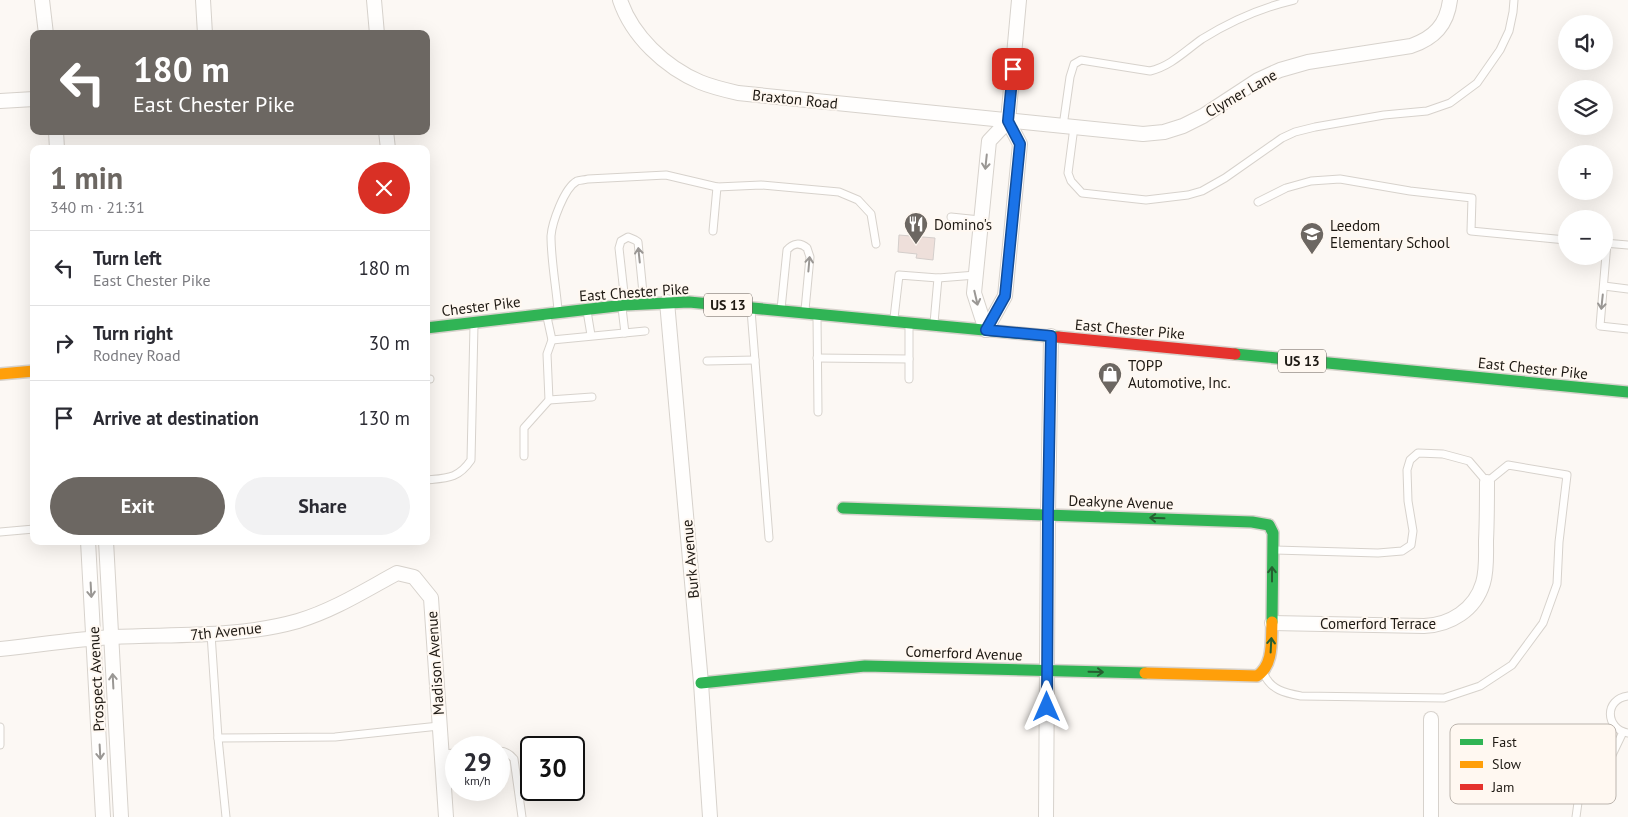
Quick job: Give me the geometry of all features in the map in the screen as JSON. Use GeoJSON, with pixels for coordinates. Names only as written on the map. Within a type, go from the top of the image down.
{"type":"FeatureCollection","features":[{"type":"Feature","properties":{"kind":"main road","name":"East Chester Pike"},"geometry":{"type":"LineString","coordinates":[[542,315],[644,303],[709,303],[1628,392]]}},
{"type":"Feature","properties":{"kind":"main road","name":"Chester Pike"},"geometry":{"type":"LineString","coordinates":[[430,328],[542,315]]}},
{"type":"Feature","properties":{"kind":"main road"},"geometry":{"type":"LineString","coordinates":[[0,374],[30,371]]}},
{"type":"Feature","properties":{"kind":"main road","name":"Deakyne Avenue"},"geometry":{"type":"LineString","coordinates":[[843,508],[1262,522],[1269,525],[1273,533],[1272,622]]}},
{"type":"Feature","properties":{"kind":"main road"},"geometry":{"type":"LineString","coordinates":[[1263,672],[1270,658],[1272,622]]}},
{"type":"Feature","properties":{"kind":"main road","name":"Comerford Avenue"},"geometry":{"type":"LineString","coordinates":[[701,683],[865,666],[1257,676],[1263,672]]}},
{"type":"Feature","properties":{"kind":"street"},"geometry":{"type":"LineString","coordinates":[[42,0],[46,30]]}},
{"type":"Feature","properties":{"kind":"street"},"geometry":{"type":"LineString","coordinates":[[203,0],[205,30]]}},
{"type":"Feature","properties":{"kind":"street"},"geometry":{"type":"LineString","coordinates":[[374,0],[376,30]]}},
{"type":"Feature","properties":{"kind":"street","name":"Braxton Road"},"geometry":{"type":"LineString","coordinates":[[620,0],[630,22],[642,39],[659,56],[683,74],[717,88],[738,93],[1008,121]]}},
{"type":"Feature","properties":{"kind":"street"},"geometry":{"type":"LineString","coordinates":[[986,330],[1005,296],[1020,144],[1008,121],[1019,0]]}},
{"type":"Feature","properties":{"kind":"street","name":"Clymer Lane"},"geometry":{"type":"LineString","coordinates":[[1008,121],[1143,134],[1164,132],[1183,126],[1202,116],[1258,80],[1280,70],[1308,62],[1411,46],[1424,41],[1437,32],[1443,23],[1449,11],[1450,0]]}},
{"type":"Feature","properties":{"kind":"street"},"geometry":{"type":"LineString","coordinates":[[0,101],[30,99]]}},
{"type":"Feature","properties":{"kind":"street"},"geometry":{"type":"LineString","coordinates":[[986,330],[974,293],[988,141],[1008,121]]}},
{"type":"Feature","properties":{"kind":"street","name":"Burk Avenue"},"geometry":{"type":"LineString","coordinates":[[667,302],[701,683],[710,817]]}},
{"type":"Feature","properties":{"kind":"street"},"geometry":{"type":"LineString","coordinates":[[1046,817],[1051,336]]}},
{"type":"Feature","properties":{"kind":"street","name":"Comerford Terrace"},"geometry":{"type":"LineString","coordinates":[[1272,622],[1424,626],[1435,625],[1454,619],[1471,604],[1483,583],[1486,559],[1487,482]]}},
{"type":"Feature","properties":{"kind":"street","name":"Prospect Avenue"},"geometry":{"type":"LineString","coordinates":[[88,545],[103,817]]}},
{"type":"Feature","properties":{"kind":"street","name":"Prospect Avenue"},"geometry":{"type":"LineString","coordinates":[[106,545],[121,817]]}},
{"type":"Feature","properties":{"kind":"street","name":"7th Avenue"},"geometry":{"type":"LineString","coordinates":[[0,649],[111,637],[210,634],[255,629],[297,621],[339,606],[397,573],[414,577],[431,598]]}},
{"type":"Feature","properties":{"kind":"street","name":"Madison Avenue"},"geometry":{"type":"LineString","coordinates":[[431,598],[446,817]]}},
{"type":"Feature","properties":{"kind":"street"},"geometry":{"type":"LineString","coordinates":[[1431,719],[1431,817]]}},
{"type":"Feature","properties":{"kind":"lane"},"geometry":{"type":"LineString","coordinates":[[1294,0],[1271,5],[1244,15],[1195,44],[1161,68],[1150,71],[1081,60],[1074,64],[1070,77],[1068,173],[1071,181],[1082,193],[1146,200],[1188,195],[1202,192],[1282,138],[1295,132],[1384,115],[1427,110],[1450,103],[1477,83],[1500,50],[1514,12],[1514,0]]}},
{"type":"Feature","properties":{"kind":"lane"},"geometry":{"type":"LineString","coordinates":[[559,312],[551,234],[558,210],[567,191],[576,181],[666,174],[716,187],[761,185],[839,192],[858,200],[871,214],[876,244]]}},
{"type":"Feature","properties":{"kind":"lane"},"geometry":{"type":"LineString","coordinates":[[1258,202],[1286,188],[1311,181],[1340,179],[1410,191],[1472,198],[1471,231],[1558,239]]}},
{"type":"Feature","properties":{"kind":"lane"},"geometry":{"type":"LineString","coordinates":[[713,231],[716,187]]}},
{"type":"Feature","properties":{"kind":"lane"},"geometry":{"type":"LineString","coordinates":[[950,217],[980,220]]}},
{"type":"Feature","properties":{"kind":"lane"},"geometry":{"type":"LineString","coordinates":[[625,333],[619,248],[621,241],[628,237],[638,242],[644,303]]}},
{"type":"Feature","properties":{"kind":"lane"},"geometry":{"type":"LineString","coordinates":[[781,310],[787,250],[794,244],[799,243],[808,248],[810,257],[805,313]]}},
{"type":"Feature","properties":{"kind":"lane"},"geometry":{"type":"LineString","coordinates":[[1613,244],[1628,245]]}},
{"type":"Feature","properties":{"kind":"lane"},"geometry":{"type":"LineString","coordinates":[[1605,265],[1600,326],[1628,329]]}},
{"type":"Feature","properties":{"kind":"lane"},"geometry":{"type":"LineString","coordinates":[[894,321],[899,275],[938,278],[976,275]]}},
{"type":"Feature","properties":{"kind":"lane"},"geometry":{"type":"LineString","coordinates":[[934,325],[938,278]]}},
{"type":"Feature","properties":{"kind":"lane"},"geometry":{"type":"LineString","coordinates":[[1604,286],[1628,289]]}},
{"type":"Feature","properties":{"kind":"lane"},"geometry":{"type":"LineString","coordinates":[[751,308],[769,538]]}},
{"type":"Feature","properties":{"kind":"lane"},"geometry":{"type":"LineString","coordinates":[[587,309],[591,336]]}},
{"type":"Feature","properties":{"kind":"lane"},"geometry":{"type":"LineString","coordinates":[[817,314],[818,412]]}},
{"type":"Feature","properties":{"kind":"lane"},"geometry":{"type":"LineString","coordinates":[[524,456],[524,428],[549,400],[548,354],[552,340],[542,315]]}},
{"type":"Feature","properties":{"kind":"lane"},"geometry":{"type":"LineString","coordinates":[[430,480],[453,477],[467,467],[471,460],[474,322]]}},
{"type":"Feature","properties":{"kind":"lane"},"geometry":{"type":"LineString","coordinates":[[909,323],[909,379]]}},
{"type":"Feature","properties":{"kind":"lane"},"geometry":{"type":"LineString","coordinates":[[552,340],[646,331]]}},
{"type":"Feature","properties":{"kind":"lane"},"geometry":{"type":"LineString","coordinates":[[817,358],[909,359]]}},
{"type":"Feature","properties":{"kind":"lane"},"geometry":{"type":"LineString","coordinates":[[707,362],[755,360]]}},
{"type":"Feature","properties":{"kind":"lane"},"geometry":{"type":"LineString","coordinates":[[549,400],[592,397]]}},
{"type":"Feature","properties":{"kind":"lane"},"geometry":{"type":"LineString","coordinates":[[1263,672],[1268,683],[1285,693],[1293,694],[1444,698],[1480,686],[1512,665],[1543,623],[1557,584],[1559,542],[1567,475],[1508,465],[1487,482],[1469,461],[1443,454],[1418,453],[1410,460],[1407,470],[1408,501],[1413,531],[1411,545],[1402,551],[1378,553],[1272,550]]}},
{"type":"Feature","properties":{"kind":"lane"},"geometry":{"type":"LineString","coordinates":[[0,532],[30,529]]}},
{"type":"Feature","properties":{"kind":"lane"},"geometry":{"type":"LineString","coordinates":[[210,634],[226,817]]}},
{"type":"Feature","properties":{"kind":"lane"},"geometry":{"type":"LineString","coordinates":[[1613,724],[1610,713],[1612,706],[1617,700],[1628,696]]}},
{"type":"Feature","properties":{"kind":"lane"},"geometry":{"type":"LineString","coordinates":[[218,738],[335,737],[439,726]]}},
{"type":"Feature","properties":{"kind":"lane"},"geometry":{"type":"LineString","coordinates":[[0,728],[0,745]]}},
{"type":"Feature","properties":{"kind":"lane"},"geometry":{"type":"LineString","coordinates":[[1616,748],[1625,732]]}},
{"type":"Feature","properties":{"kind":"lane"},"geometry":{"type":"LineString","coordinates":[[441,754],[445,754]]}},
{"type":"Feature","properties":{"kind":"lane"},"geometry":{"type":"LineString","coordinates":[[510,754],[514,760],[522,817]]}},
{"type":"Feature","properties":{"kind":"lane"},"geometry":{"type":"LineString","coordinates":[[1576,817],[1578,804]]}},
{"type":"Feature","properties":{"kind":"building","name":"Domino's"},"geometry":{"type":"Polygon","coordinates":[[[899,235],[935,238],[933,260],[916,258],[917,254],[898,252],[899,235]]]}},
{"type":"Feature","properties":{"kind":"traffic: fast"},"geometry":{"type":"LineString","coordinates":[[430,328],[625,305],[689,302],[1058,337]]}},
{"type":"Feature","properties":{"kind":"traffic: fast"},"geometry":{"type":"LineString","coordinates":[[1235,354],[1628,392]]}},
{"type":"Feature","properties":{"kind":"traffic: fast"},"geometry":{"type":"LineString","coordinates":[[843,508],[1252,522],[1269,525],[1273,533],[1272,622]]}},
{"type":"Feature","properties":{"kind":"traffic: fast"},"geometry":{"type":"LineString","coordinates":[[701,683],[865,666],[1145,673]]}},
{"type":"Feature","properties":{"kind":"traffic: slow"},"geometry":{"type":"LineString","coordinates":[[0,374],[30,371]]}},
{"type":"Feature","properties":{"kind":"traffic: slow"},"geometry":{"type":"LineString","coordinates":[[1145,673],[1257,676],[1266,666],[1269,659],[1272,622]]}},
{"type":"Feature","properties":{"kind":"traffic: jam"},"geometry":{"type":"LineString","coordinates":[[1058,337],[1235,354]]}},
{"type":"Feature","properties":{"kind":"place","name":"Domino's"},"geometry":{"type":"Point","coordinates":[916,245]}},
{"type":"Feature","properties":{"kind":"place","name":"Leedom Elementary School"},"geometry":{"type":"Point","coordinates":[1312,255]}},
{"type":"Feature","properties":{"kind":"place","name":"TOPP Automotive, Inc."},"geometry":{"type":"Point","coordinates":[1110,395]}},
{"type":"Feature","properties":{"kind":"route"},"geometry":{"type":"LineString","coordinates":[[1013,69],[1008,121],[1020,144],[1005,296],[986,330],[1051,336],[1047,707]]}}]}
